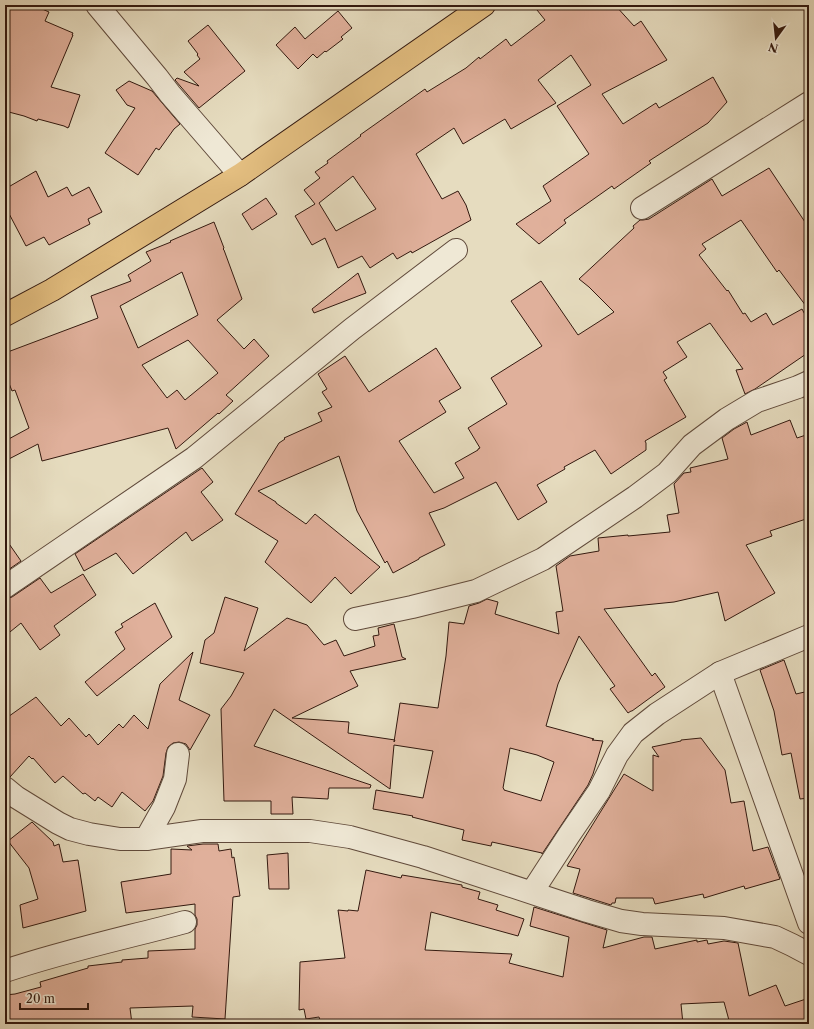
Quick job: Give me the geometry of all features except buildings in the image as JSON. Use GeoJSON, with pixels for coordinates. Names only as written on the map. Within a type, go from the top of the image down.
{"type":"FeatureCollection","features":[{"type":"Feature","properties":{"kind":"main road"},"geometry":{"type":"LineString","coordinates":[[5,315],[52,290],[240,175],[484,5]]}},
{"type":"Feature","properties":{"kind":"street"},"geometry":{"type":"LineString","coordinates":[[97,5],[170,94],[240,175]]}},
{"type":"Feature","properties":{"kind":"street"},"geometry":{"type":"LineString","coordinates":[[642,208],[809,103]]}},
{"type":"Feature","properties":{"kind":"street"},"geometry":{"type":"LineString","coordinates":[[5,587],[194,458],[352,328],[456,250]]}},
{"type":"Feature","properties":{"kind":"street"},"geometry":{"type":"LineString","coordinates":[[355,620],[476,591],[543,559],[635,497],[667,473],[692,446],[727,419],[757,401],[809,382]]}},
{"type":"Feature","properties":{"kind":"street"},"geometry":{"type":"LineString","coordinates":[[532,892],[599,791],[617,755],[633,733],[657,714],[720,673],[809,636]]}},
{"type":"Feature","properties":{"kind":"street"},"geometry":{"type":"LineString","coordinates":[[720,673],[809,922]]}},
{"type":"Feature","properties":{"kind":"street"},"geometry":{"type":"LineString","coordinates":[[146,839],[164,807],[175,779],[178,754]]}},
{"type":"Feature","properties":{"kind":"street"},"geometry":{"type":"LineString","coordinates":[[5,788],[16,797],[70,829],[106,838],[146,839],[202,831],[310,831],[350,837],[423,857],[502,884],[532,892],[621,921],[642,924],[724,928],[775,937],[809,954]]}},
{"type":"Feature","properties":{"kind":"street"},"geometry":{"type":"LineString","coordinates":[[5,971],[58,954],[185,922]]}}]}
